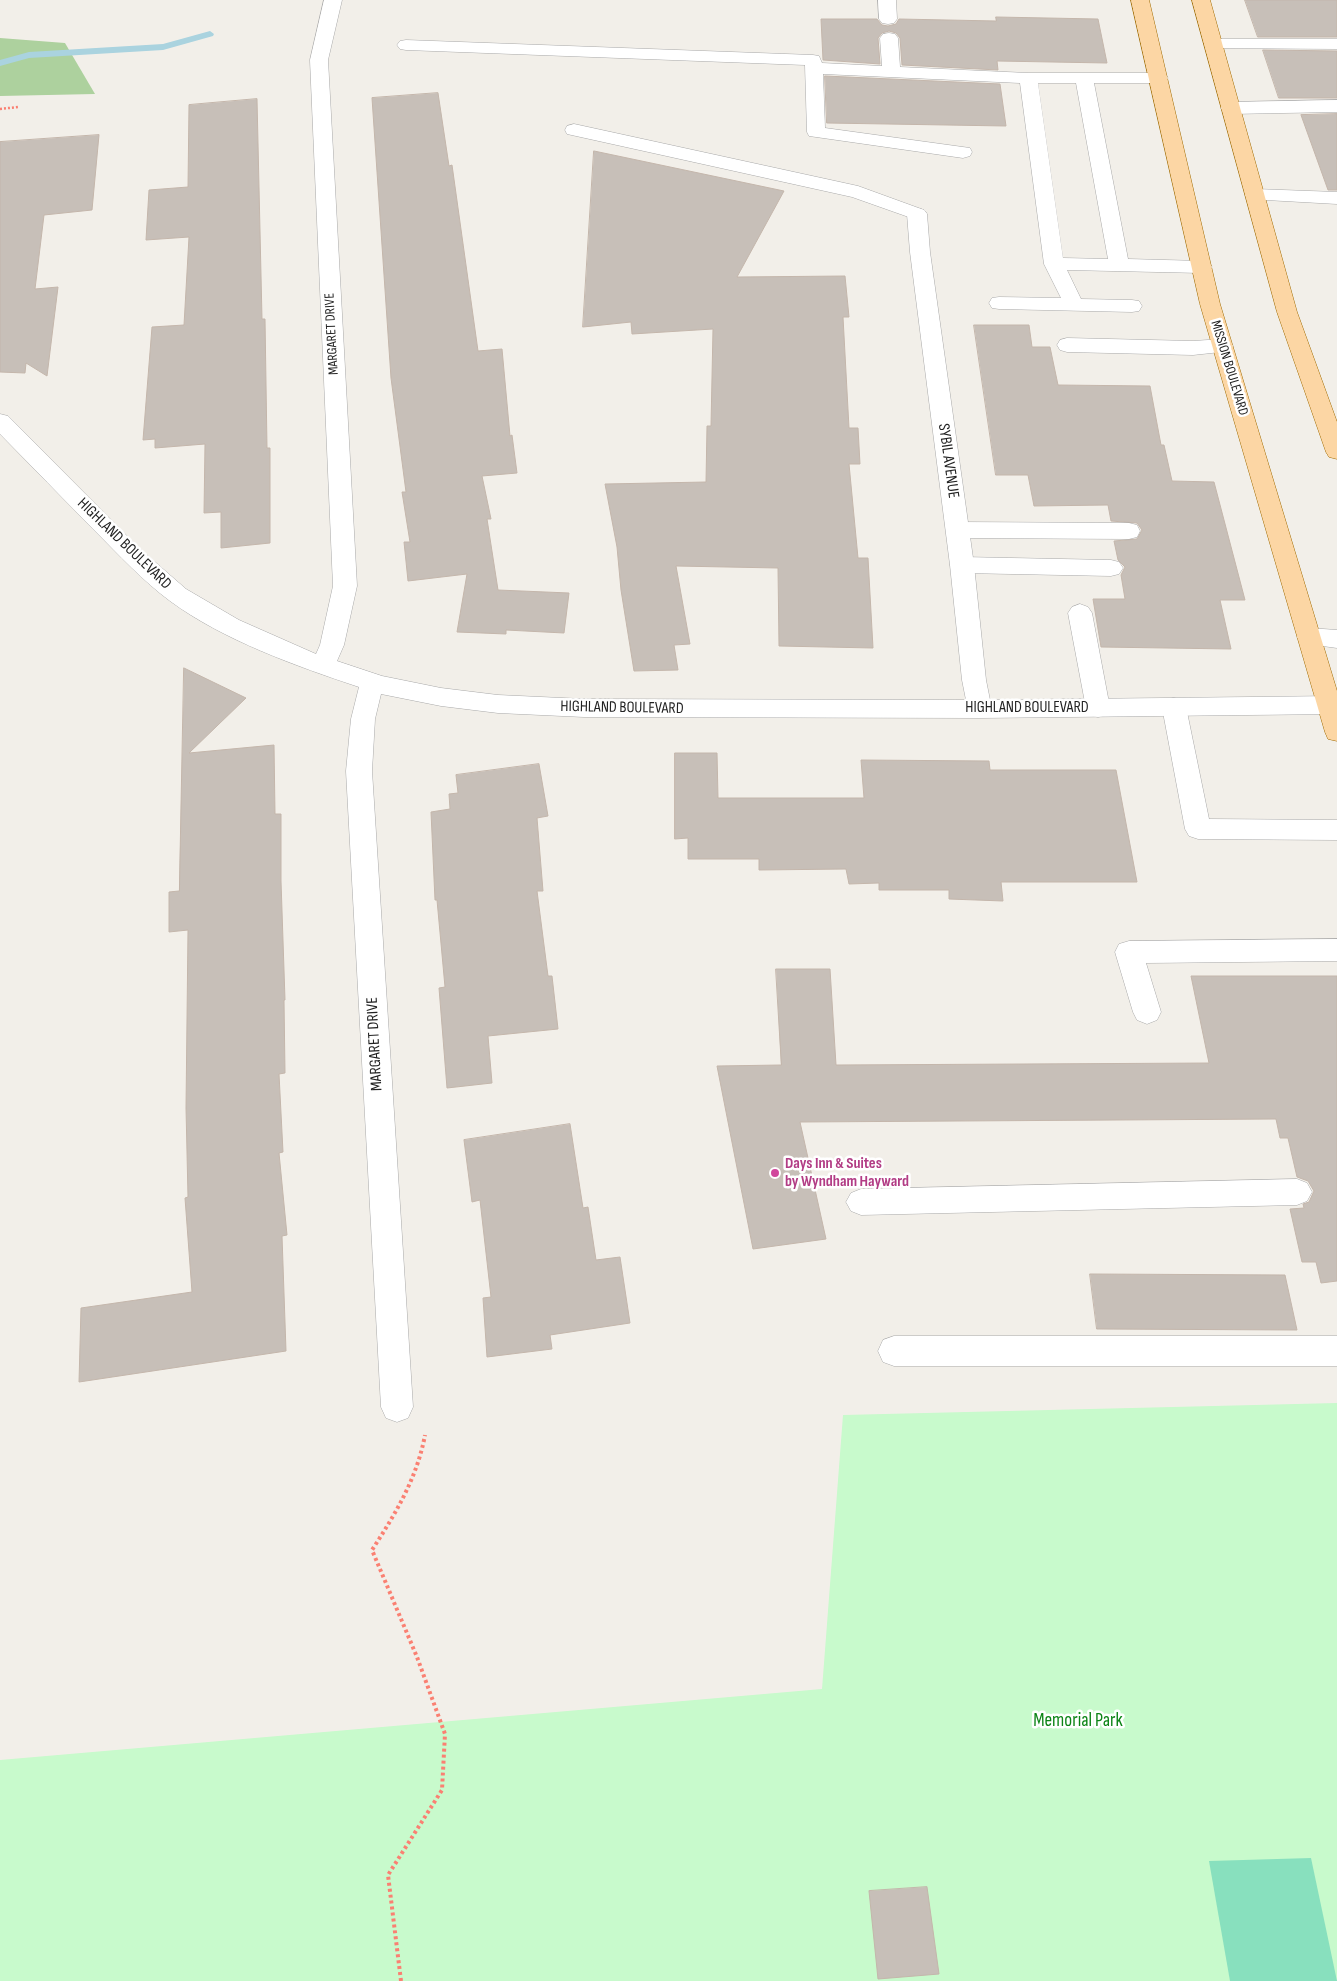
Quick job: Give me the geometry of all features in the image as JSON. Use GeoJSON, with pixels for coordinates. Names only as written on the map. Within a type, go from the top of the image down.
{"type":"FeatureCollection","features":[{"type":"Feature","properties":{"kind":"main road","name":"MISSION BOULEVARD"},"geometry":{"type":"LineString","coordinates":[[1140,0],[1202,267],[1223,346],[1309,638],[1333,705],[1337,732]]}},
{"type":"Feature","properties":{"kind":"main road"},"geometry":{"type":"LineString","coordinates":[[1201,0],[1287,312],[1333,431],[1337,452]]}},
{"type":"Feature","properties":{"kind":"street","name":"MARGARET DRIVE"},"geometry":{"type":"LineString","coordinates":[[323,666],[332,645],[345,586],[319,60],[333,0]]}},
{"type":"Feature","properties":{"kind":"street"},"geometry":{"type":"LineString","coordinates":[[887,0],[888,19]]}},
{"type":"Feature","properties":{"kind":"street"},"geometry":{"type":"LineString","coordinates":[[889,38],[890,71]]}},
{"type":"Feature","properties":{"kind":"street"},"geometry":{"type":"LineString","coordinates":[[1213,44],[1337,44]]}},
{"type":"Feature","properties":{"kind":"street"},"geometry":{"type":"LineString","coordinates":[[406,45],[813,60],[816,132],[964,152]]}},
{"type":"Feature","properties":{"kind":"street"},"geometry":{"type":"LineString","coordinates":[[814,68],[1028,78],[1159,78]]}},
{"type":"Feature","properties":{"kind":"street"},"geometry":{"type":"LineString","coordinates":[[1028,78],[1054,264],[1074,305]]}},
{"type":"Feature","properties":{"kind":"street"},"geometry":{"type":"LineString","coordinates":[[1084,78],[1119,266]]}},
{"type":"Feature","properties":{"kind":"street"},"geometry":{"type":"LineString","coordinates":[[1230,108],[1337,106]]}},
{"type":"Feature","properties":{"kind":"street","name":"SYBIL AVENUE"},"geometry":{"type":"LineString","coordinates":[[574,130],[858,192],[917,214],[920,252],[958,530],[974,680],[980,709]]}},
{"type":"Feature","properties":{"kind":"street"},"geometry":{"type":"LineString","coordinates":[[1255,195],[1337,198]]}},
{"type":"Feature","properties":{"kind":"street"},"geometry":{"type":"LineString","coordinates":[[1054,264],[1202,267]]}},
{"type":"Feature","properties":{"kind":"street"},"geometry":{"type":"LineString","coordinates":[[999,303],[1132,306]]}},
{"type":"Feature","properties":{"kind":"street"},"geometry":{"type":"LineString","coordinates":[[1067,344],[1193,348],[1223,346]]}},
{"type":"Feature","properties":{"kind":"street","name":"HIGHLAND BOULEVARD"},"geometry":{"type":"LineString","coordinates":[[0,421],[131,554],[178,595],[231,626],[323,666],[372,682],[441,697],[498,704],[584,708],[980,709],[1333,705]]}},
{"type":"Feature","properties":{"kind":"street"},"geometry":{"type":"LineString","coordinates":[[958,530],[1129,531]]}},
{"type":"Feature","properties":{"kind":"street"},"geometry":{"type":"LineString","coordinates":[[962,565],[1111,568]]}},
{"type":"Feature","properties":{"kind":"street"},"geometry":{"type":"LineString","coordinates":[[1080,613],[1098,708]]}},
{"type":"Feature","properties":{"kind":"street"},"geometry":{"type":"LineString","coordinates":[[1309,638],[1337,638]]}},
{"type":"Feature","properties":{"kind":"street","name":"MARGARET DRIVE"},"geometry":{"type":"LineString","coordinates":[[372,682],[363,719],[359,772],[397,1407]]}},
{"type":"Feature","properties":{"kind":"street"},"geometry":{"type":"LineString","coordinates":[[1174,707],[1198,830],[1337,830]]}},
{"type":"Feature","properties":{"kind":"street"},"geometry":{"type":"LineString","coordinates":[[1147,1012],[1129,952],[1337,950]]}},
{"type":"Feature","properties":{"kind":"street"},"geometry":{"type":"LineString","coordinates":[[861,1202],[1297,1192]]}},
{"type":"Feature","properties":{"kind":"street"},"geometry":{"type":"LineString","coordinates":[[894,1351],[1337,1351]]}},
{"type":"Feature","properties":{"kind":"path"},"geometry":{"type":"LineString","coordinates":[[0,109],[18,107]]}},
{"type":"Feature","properties":{"kind":"path"},"geometry":{"type":"LineString","coordinates":[[401,1981],[388,1875],[442,1790],[445,1734],[417,1658],[372,1550],[407,1494],[422,1454],[426,1426]]}},
{"type":"Feature","properties":{"kind":"green space"},"geometry":{"type":"Polygon","coordinates":[[[0,38],[65,43],[95,94],[0,96],[0,38]]]}},
{"type":"Feature","properties":{"kind":"green space","name":"Memorial Park"},"geometry":{"type":"Polygon","coordinates":[[[1337,1403],[1337,1981],[0,1981],[0,1760],[822,1689],[843,1415],[1337,1403]]]}},
{"type":"Feature","properties":{"kind":"green space"},"geometry":{"type":"Polygon","coordinates":[[[1311,1858],[1337,1981],[1230,1981],[1209,1861],[1311,1858]]]}},
{"type":"Feature","properties":{"kind":"building"},"geometry":{"type":"Polygon","coordinates":[[[1245,0],[1337,0],[1337,37],[1258,37],[1245,0]]]}},
{"type":"Feature","properties":{"kind":"building"},"geometry":{"type":"Polygon","coordinates":[[[996,17],[1098,19],[1107,63],[997,61],[998,70],[902,65],[900,38],[896,33],[889,31],[882,33],[878,38],[880,64],[823,60],[821,19],[877,19],[882,25],[888,26],[896,24],[899,19],[996,21],[996,17]]]}},
{"type":"Feature","properties":{"kind":"building"},"geometry":{"type":"Polygon","coordinates":[[[1263,50],[1337,51],[1337,98],[1279,98],[1263,50]]]}},
{"type":"Feature","properties":{"kind":"building"},"geometry":{"type":"Polygon","coordinates":[[[825,76],[1000,84],[1006,126],[827,123],[825,76]]]}},
{"type":"Feature","properties":{"kind":"building"},"geometry":{"type":"Polygon","coordinates":[[[438,93],[449,166],[452,165],[478,351],[502,349],[510,436],[512,435],[517,473],[482,476],[491,519],[487,519],[498,590],[569,593],[564,633],[506,630],[506,634],[457,632],[467,574],[408,581],[404,542],[410,542],[402,492],[406,492],[391,378],[372,98],[438,93]]]}},
{"type":"Feature","properties":{"kind":"building"},"geometry":{"type":"Polygon","coordinates":[[[257,99],[262,319],[265,319],[267,448],[270,448],[270,543],[221,548],[221,512],[204,513],[205,444],[155,448],[155,439],[143,440],[152,327],[184,325],[189,237],[146,240],[149,190],[188,187],[189,105],[257,99]]]}},
{"type":"Feature","properties":{"kind":"building"},"geometry":{"type":"Polygon","coordinates":[[[1337,114],[1337,190],[1328,190],[1301,115],[1337,114]]]}},
{"type":"Feature","properties":{"kind":"building"},"geometry":{"type":"Polygon","coordinates":[[[99,135],[92,210],[44,215],[35,289],[58,287],[47,376],[26,363],[25,373],[0,372],[0,142],[99,135]]]}},
{"type":"Feature","properties":{"kind":"building"},"geometry":{"type":"Polygon","coordinates":[[[594,151],[784,191],[737,277],[845,276],[849,317],[843,317],[849,428],[858,428],[860,464],[849,464],[858,558],[868,558],[873,648],[779,646],[778,568],[676,566],[690,644],[674,645],[678,670],[634,671],[621,590],[617,547],[605,484],[706,482],[707,426],[711,426],[713,329],[632,334],[631,322],[583,327],[594,151]]]}},
{"type":"Feature","properties":{"kind":"building"},"geometry":{"type":"Polygon","coordinates":[[[974,325],[1029,325],[1032,347],[1050,347],[1058,385],[1150,386],[1161,445],[1164,445],[1172,481],[1214,482],[1245,600],[1220,600],[1231,649],[1101,647],[1093,599],[1125,599],[1121,575],[1125,567],[1118,560],[1114,541],[1137,539],[1142,530],[1137,523],[1111,521],[1108,505],[1034,506],[1028,475],[996,475],[974,325]]]}},
{"type":"Feature","properties":{"kind":"building"},"geometry":{"type":"Polygon","coordinates":[[[184,668],[246,698],[189,753],[274,745],[275,814],[281,814],[285,1000],[285,1073],[279,1074],[283,1152],[279,1153],[287,1235],[282,1236],[286,1351],[79,1382],[81,1308],[192,1292],[185,1198],[188,1197],[186,1108],[188,930],[169,932],[169,892],[179,891],[184,668]]]}},
{"type":"Feature","properties":{"kind":"building"},"geometry":{"type":"Polygon","coordinates":[[[675,753],[717,753],[718,798],[864,798],[861,760],[989,761],[990,770],[1116,770],[1137,882],[1001,882],[1003,901],[949,899],[949,890],[879,890],[879,883],[849,884],[846,869],[759,870],[759,859],[688,859],[688,838],[675,839],[675,753]]]}},
{"type":"Feature","properties":{"kind":"building"},"geometry":{"type":"Polygon","coordinates":[[[539,764],[548,816],[537,818],[543,891],[537,891],[548,976],[552,976],[558,1029],[488,1036],[492,1083],[447,1088],[439,988],[445,987],[437,900],[435,900],[431,812],[450,809],[449,794],[458,793],[456,775],[539,764]]]}},
{"type":"Feature","properties":{"kind":"building","name":"Days Inn & Suites by Wyndham Hayward"},"geometry":{"type":"Polygon","coordinates":[[[776,969],[830,969],[836,1065],[1209,1063],[1191,976],[1337,976],[1337,1281],[1321,1283],[1316,1262],[1302,1262],[1290,1209],[1304,1208],[1303,1204],[1309,1202],[1314,1191],[1308,1181],[1297,1177],[1288,1138],[1280,1138],[1276,1119],[800,1122],[826,1239],[753,1249],[717,1066],[781,1065],[776,969]]]}},
{"type":"Feature","properties":{"kind":"building"},"geometry":{"type":"Polygon","coordinates":[[[570,1124],[583,1208],[588,1207],[596,1260],[620,1257],[630,1323],[550,1335],[552,1349],[487,1357],[483,1298],[491,1297],[480,1200],[472,1202],[464,1140],[570,1124]]]}},
{"type":"Feature","properties":{"kind":"building"},"geometry":{"type":"Polygon","coordinates":[[[1090,1274],[1285,1275],[1297,1330],[1097,1329],[1090,1274]]]}},
{"type":"Feature","properties":{"kind":"building"},"geometry":{"type":"Polygon","coordinates":[[[927,1887],[939,1974],[878,1979],[869,1891],[927,1887]]]}},
{"type":"Feature","properties":{"kind":"waterway"},"geometry":{"type":"LineString","coordinates":[[0,63],[29,55],[163,47],[210,34]]}},
{"type":"Feature","properties":{"kind":"place","name":"Days Inn & Suites by Wyndham Hayward"},"geometry":{"type":"Point","coordinates":[775,1173]}}]}
